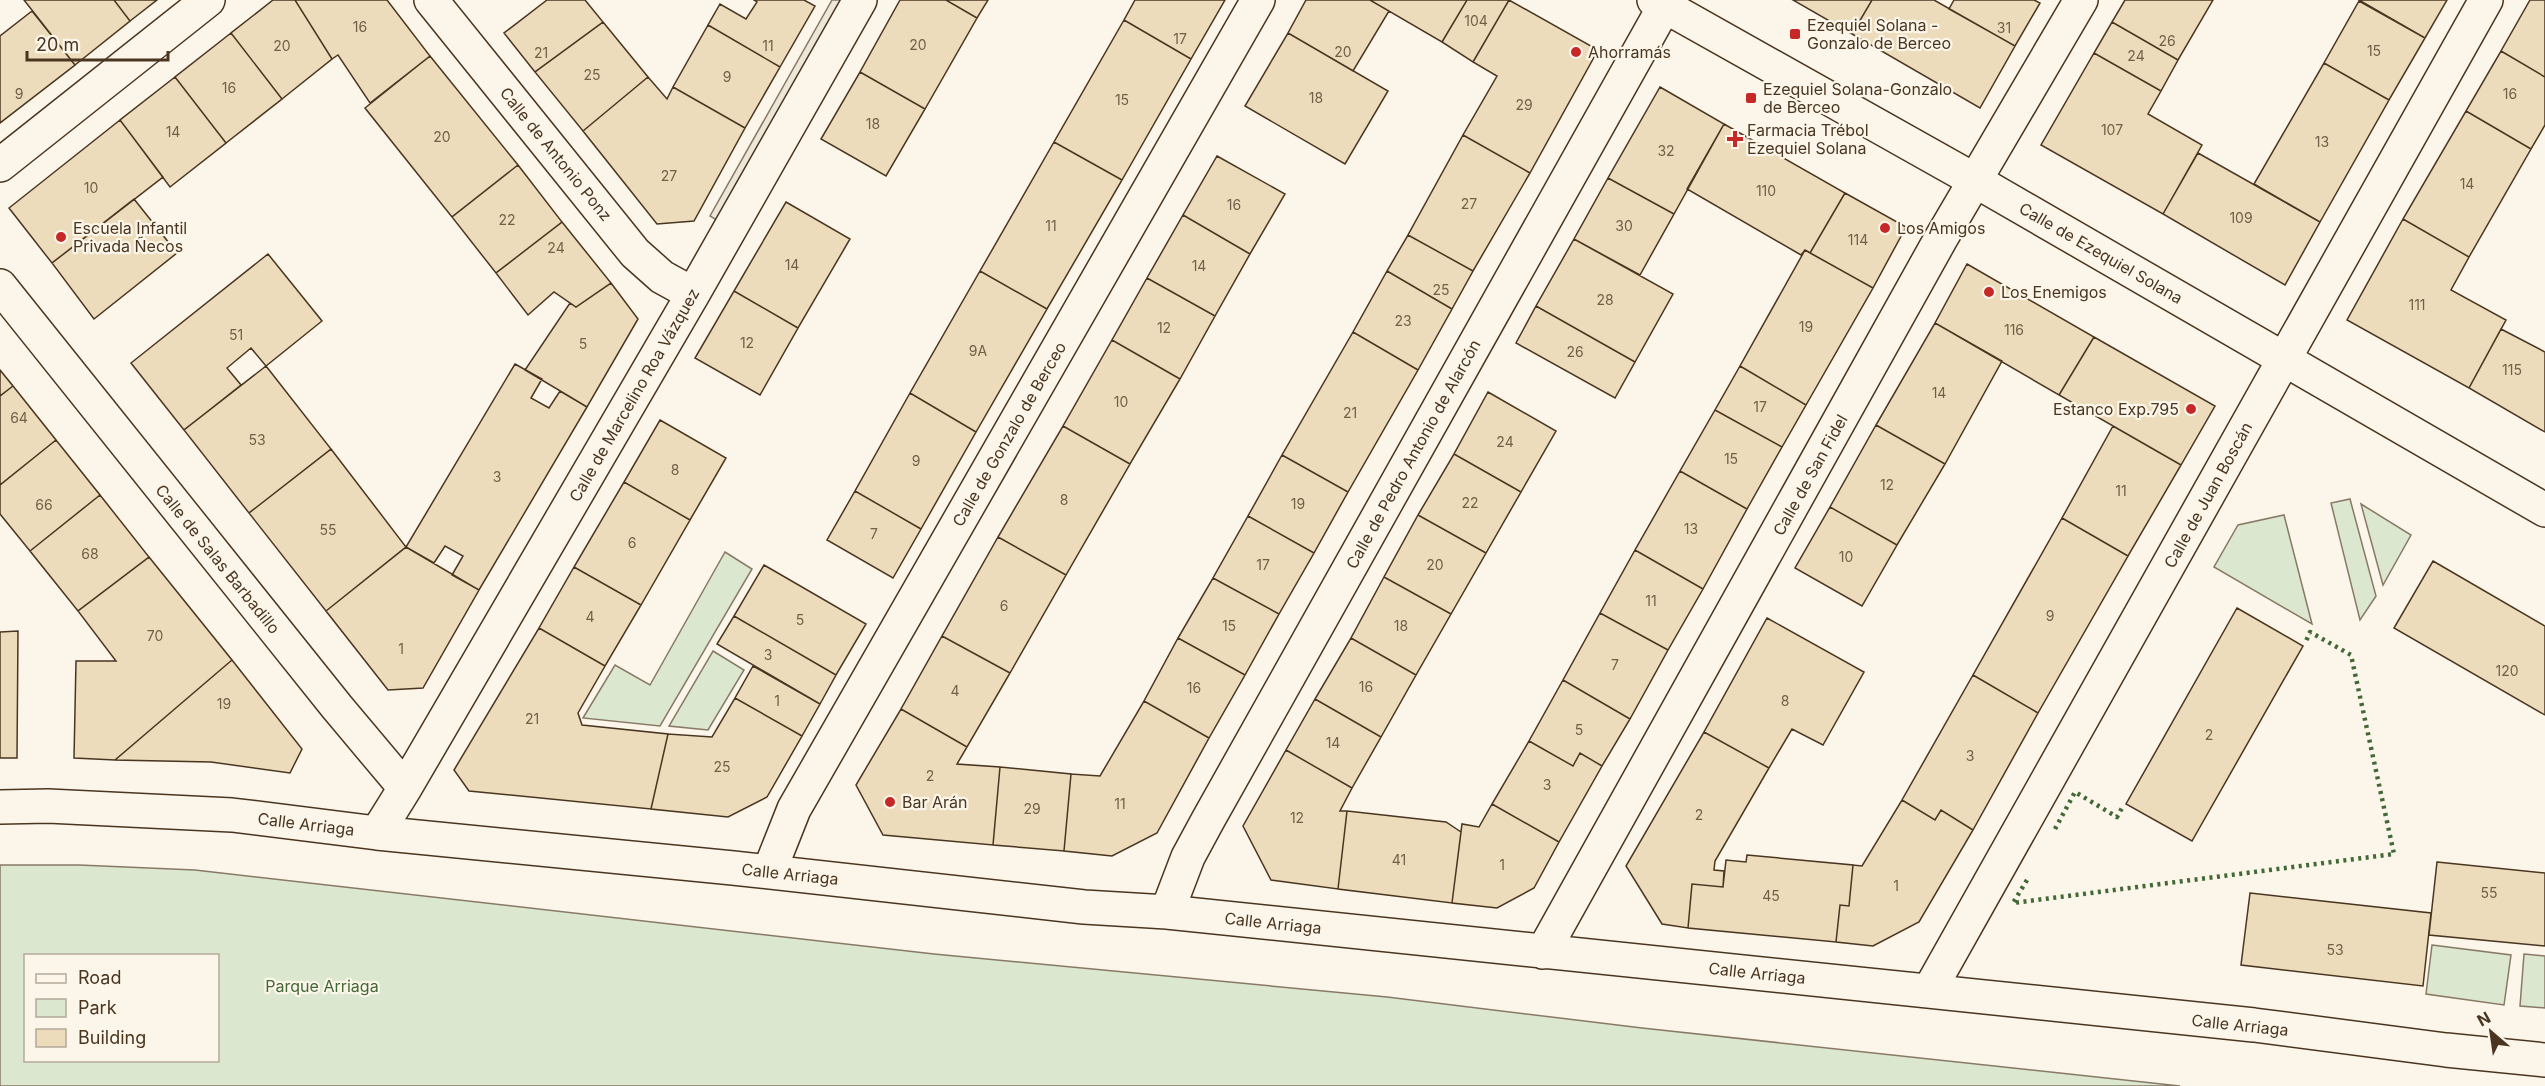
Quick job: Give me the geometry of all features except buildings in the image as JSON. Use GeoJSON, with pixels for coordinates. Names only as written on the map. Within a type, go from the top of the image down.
{"type":"FeatureCollection","features":[{"type":"Feature","properties":{"kind":"street"},"geometry":{"type":"LineString","coordinates":[[0,165],[208,0]]}},
{"type":"Feature","properties":{"kind":"street","name":"Calle de Antonio Ponz"},"geometry":{"type":"LineString","coordinates":[[431,0],[635,253],[662,277],[693,294]]}},
{"type":"Feature","properties":{"kind":"street","name":"Calle de Marcelino Roa Vázquez"},"geometry":{"type":"LineString","coordinates":[[405,788],[693,294],[860,0]]}},
{"type":"Feature","properties":{"kind":"street","name":"Calle de Gonzalo de Berceo"},"geometry":{"type":"LineString","coordinates":[[770,872],[794,809],[1258,0]]}},
{"type":"Feature","properties":{"kind":"street","name":"Calle de San Fidel"},"geometry":{"type":"LineString","coordinates":[[1543,952],[1940,240],[2080,0]]}},
{"type":"Feature","properties":{"kind":"street","name":"Calle de Juan Boscán"},"geometry":{"type":"LineString","coordinates":[[1929,991],[2486,0]]}},
{"type":"Feature","properties":{"kind":"street","name":"Calle de Ezequiel Solana"},"geometry":{"type":"LineString","coordinates":[[1662,2],[2545,510]]}},
{"type":"Feature","properties":{"kind":"street","name":"Calle de Pedro Antonio de Alarcón"},"geometry":{"type":"LineString","coordinates":[[1167,912],[1188,857],[1208,820],[1662,2]]}},
{"type":"Feature","properties":{"kind":"street","name":"Calle de Salas Barbadillo"},"geometry":{"type":"LineString","coordinates":[[0,286],[337,707],[405,788]]}},
{"type":"Feature","properties":{"kind":"street"},"geometry":{"type":"LineString","coordinates":[[377,833],[405,788]]}},
{"type":"Feature","properties":{"kind":"street","name":"Calle Arriaga"},"geometry":{"type":"LineString","coordinates":[[0,807],[48,806],[232,815],[377,833],[770,872],[1083,907],[1167,912],[2254,1025],[2446,1050],[2545,1060]]}},
{"type":"Feature","properties":{"kind":"green space"},"geometry":{"type":"Polygon","coordinates":[[[2350,499],[2376,596],[2360,620],[2331,503],[2350,499]]]}},
{"type":"Feature","properties":{"kind":"green space"},"geometry":{"type":"Polygon","coordinates":[[[2361,504],[2411,535],[2383,585],[2361,504]]]}},
{"type":"Feature","properties":{"kind":"green space"},"geometry":{"type":"Polygon","coordinates":[[[2284,515],[2312,624],[2214,567],[2238,525],[2284,515]]]}},
{"type":"Feature","properties":{"kind":"green space"},"geometry":{"type":"Polygon","coordinates":[[[725,552],[752,569],[660,726],[583,718],[615,665],[650,685],[725,552]]]}},
{"type":"Feature","properties":{"kind":"green space"},"geometry":{"type":"Polygon","coordinates":[[[713,651],[744,670],[708,730],[669,726],[713,651]]]}},
{"type":"Feature","properties":{"kind":"green space","name":"Parque Arriaga"},"geometry":{"type":"Polygon","coordinates":[[[0,865],[79,865],[195,870],[934,954],[1387,997],[1642,1028],[2180,1086],[0,1086],[0,865]]]}},
{"type":"Feature","properties":{"kind":"green space"},"geometry":{"type":"Polygon","coordinates":[[[2432,945],[2511,955],[2504,1005],[2426,994],[2432,945]]]}},
{"type":"Feature","properties":{"kind":"green space"},"geometry":{"type":"Polygon","coordinates":[[[2524,954],[2545,956],[2545,1008],[2520,1006],[2524,954]]]}},
{"type":"Feature","properties":{"kind":"shaded area"},"geometry":{"type":"Polygon","coordinates":[[[832,0],[847,0],[720,222],[710,216],[832,0]]]}},
{"type":"Feature","properties":{"kind":"hedge"},"geometry":{"type":"LineString","coordinates":[[2027,880],[2013,903],[2394,854],[2351,655],[2310,632],[2306,641]]}},
{"type":"Feature","properties":{"kind":"hedge"},"geometry":{"type":"LineString","coordinates":[[2055,829],[2075,792],[2117,817],[2122,808]]}},
{"type":"Feature","properties":{"kind":"place","name":"Ezequiel Solana - Gonzalo de Berceo"},"geometry":{"type":"Point","coordinates":[1795,34]}},
{"type":"Feature","properties":{"kind":"place","name":"Ahorramás"},"geometry":{"type":"Point","coordinates":[1576,52]}},
{"type":"Feature","properties":{"kind":"place","name":"Ezequiel Solana-Gonzalo de Berceo"},"geometry":{"type":"Point","coordinates":[1751,98]}},
{"type":"Feature","properties":{"kind":"place","name":"Farmacia Trébol Ezequiel Solana"},"geometry":{"type":"Point","coordinates":[1735,139]}},
{"type":"Feature","properties":{"kind":"place","name":"Los Amigos"},"geometry":{"type":"Point","coordinates":[1885,228]}},
{"type":"Feature","properties":{"kind":"place","name":"Escuela Infantil Privada Ñecos"},"geometry":{"type":"Point","coordinates":[61,237]}},
{"type":"Feature","properties":{"kind":"place","name":"Los Enemigos"},"geometry":{"type":"Point","coordinates":[1989,292]}},
{"type":"Feature","properties":{"kind":"place","name":"Estanco Exp.795"},"geometry":{"type":"Point","coordinates":[2191,409]}},
{"type":"Feature","properties":{"kind":"place","name":"Bar Arán"},"geometry":{"type":"Point","coordinates":[890,802]}}]}
